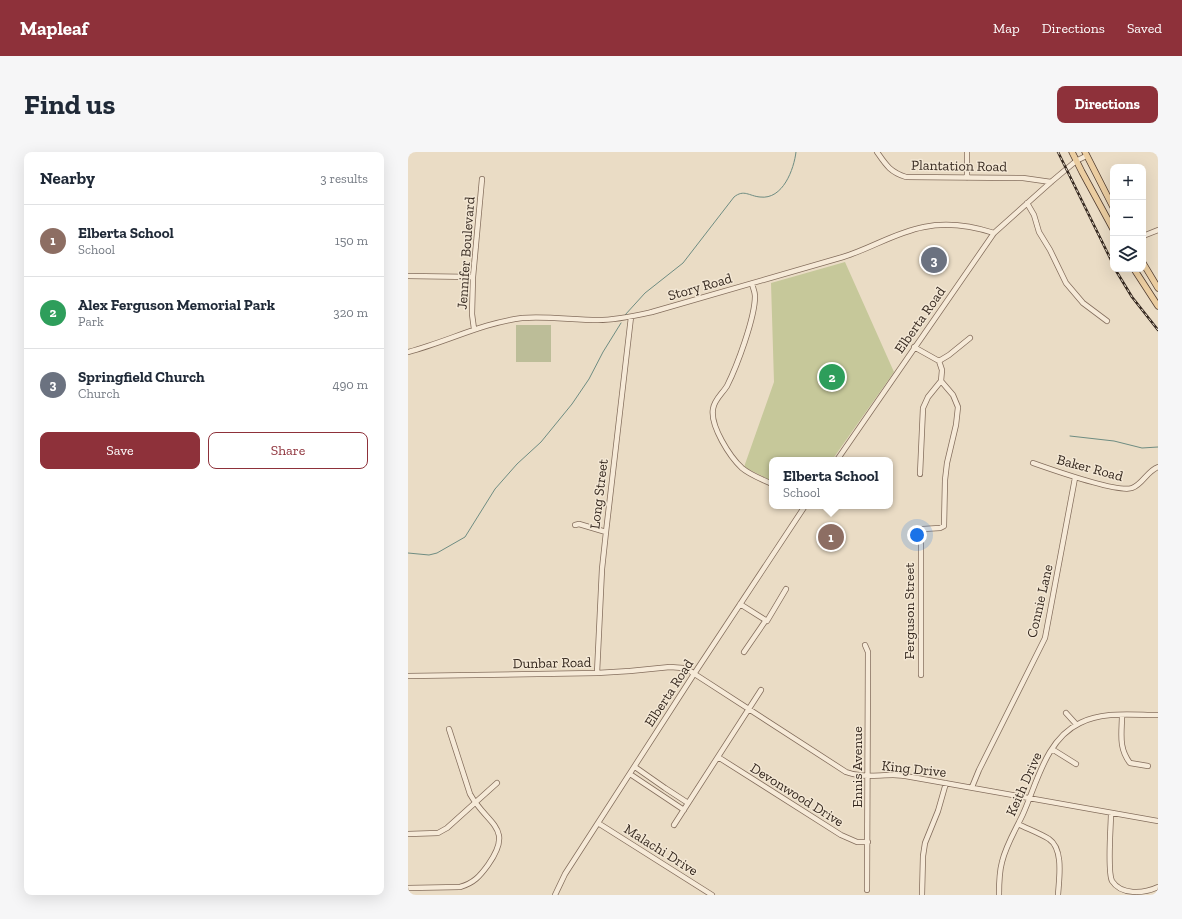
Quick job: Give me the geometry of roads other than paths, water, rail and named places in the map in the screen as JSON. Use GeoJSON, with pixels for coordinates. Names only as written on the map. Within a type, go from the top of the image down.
{"type":"FeatureCollection","features":[{"type":"Feature","properties":{"kind":"main road"},"geometry":{"type":"LineString","coordinates":[[1072,152],[1110,223]]}},
{"type":"Feature","properties":{"kind":"main road"},"geometry":{"type":"LineString","coordinates":[[1086,154],[1110,202]]}},
{"type":"Feature","properties":{"kind":"main road"},"geometry":{"type":"LineString","coordinates":[[1146,269],[1158,288]]}},
{"type":"Feature","properties":{"kind":"main road"},"geometry":{"type":"LineString","coordinates":[[1136,272],[1158,306]]}},
{"type":"Feature","properties":{"kind":"street","name":"Plantation Road"},"geometry":{"type":"LineString","coordinates":[[877,152],[888,167],[896,174],[915,177],[1022,178],[1051,182]]}},
{"type":"Feature","properties":{"kind":"street"},"geometry":{"type":"LineString","coordinates":[[967,152],[967,178]]}},
{"type":"Feature","properties":{"kind":"street","name":"Elberta Road"},"geometry":{"type":"LineString","coordinates":[[839,457],[994,233],[1051,182],[1086,154]]}},
{"type":"Feature","properties":{"kind":"street","name":"Jennifer Boulevard"},"geometry":{"type":"LineString","coordinates":[[474,329],[472,314],[473,277],[482,179]]}},
{"type":"Feature","properties":{"kind":"street"},"geometry":{"type":"LineString","coordinates":[[1027,203],[1066,283],[1083,303],[1107,321]]}},
{"type":"Feature","properties":{"kind":"street","name":"Story Road"},"geometry":{"type":"LineString","coordinates":[[408,352],[497,322],[523,318],[597,320],[631,317],[752,284],[856,253],[904,233],[923,227],[944,224],[977,227],[994,233]]}},
{"type":"Feature","properties":{"kind":"street"},"geometry":{"type":"LineString","coordinates":[[1146,235],[1158,230]]}},
{"type":"Feature","properties":{"kind":"street"},"geometry":{"type":"LineString","coordinates":[[408,276],[473,277]]}},
{"type":"Feature","properties":{"kind":"street"},"geometry":{"type":"LineString","coordinates":[[752,284],[755,296],[748,332],[735,368],[726,387],[714,403],[713,417],[714,426],[721,440],[738,464],[743,469],[769,482]]}},
{"type":"Feature","properties":{"kind":"street","name":"Long Street"},"geometry":{"type":"LineString","coordinates":[[597,673],[606,532],[631,317]]}},
{"type":"Feature","properties":{"kind":"street"},"geometry":{"type":"LineString","coordinates":[[939,360],[949,355],[970,338]]}},
{"type":"Feature","properties":{"kind":"street"},"geometry":{"type":"LineString","coordinates":[[914,347],[939,360],[942,370],[941,381],[928,397],[923,408],[920,474]]}},
{"type":"Feature","properties":{"kind":"street","name":"Ferguson Street"},"geometry":{"type":"LineString","coordinates":[[921,675],[921,532],[923,529],[940,528],[944,526],[945,480],[947,464],[958,416],[956,400],[941,381]]}},
{"type":"Feature","properties":{"kind":"street","name":"Baker Road"},"geometry":{"type":"LineString","coordinates":[[1033,463],[1075,478],[1123,489],[1134,488],[1148,474],[1158,467]]}},
{"type":"Feature","properties":{"kind":"street","name":"Connie Lane"},"geometry":{"type":"LineString","coordinates":[[972,787],[1045,638],[1075,478]]}},
{"type":"Feature","properties":{"kind":"street","name":"Elberta Road"},"geometry":{"type":"LineString","coordinates":[[555,895],[565,874],[803,509]]}},
{"type":"Feature","properties":{"kind":"street"},"geometry":{"type":"LineString","coordinates":[[575,524],[606,532]]}},
{"type":"Feature","properties":{"kind":"street"},"geometry":{"type":"LineString","coordinates":[[744,652],[766,620],[767,621],[786,589]]}},
{"type":"Feature","properties":{"kind":"street"},"geometry":{"type":"LineString","coordinates":[[740,604],[766,620]]}},
{"type":"Feature","properties":{"kind":"street","name":"Ennis Avenue"},"geometry":{"type":"LineString","coordinates":[[865,645],[868,652],[867,890]]}},
{"type":"Feature","properties":{"kind":"street","name":"Dunbar Road"},"geometry":{"type":"LineString","coordinates":[[408,676],[630,672],[670,667],[683,668],[694,674]]}},
{"type":"Feature","properties":{"kind":"street","name":"King Drive"},"geometry":{"type":"LineString","coordinates":[[694,674],[846,772],[859,776],[906,776],[1158,821]]}},
{"type":"Feature","properties":{"kind":"street"},"geometry":{"type":"LineString","coordinates":[[674,825],[761,690]]}},
{"type":"Feature","properties":{"kind":"street"},"geometry":{"type":"LineString","coordinates":[[1066,713],[1076,724]]}},
{"type":"Feature","properties":{"kind":"street","name":"Keith Drive"},"geometry":{"type":"LineString","coordinates":[[999,895],[999,876],[1008,843],[1030,798],[1047,757],[1063,736],[1076,724],[1091,718],[1158,714]]}},
{"type":"Feature","properties":{"kind":"street"},"geometry":{"type":"LineString","coordinates":[[1122,715],[1121,745],[1123,752],[1130,763],[1148,766]]}},
{"type":"Feature","properties":{"kind":"street"},"geometry":{"type":"LineString","coordinates":[[408,888],[460,887],[474,882],[480,877],[495,856],[500,841],[499,833],[495,825],[475,802],[468,787],[449,729]]}},
{"type":"Feature","properties":{"kind":"street"},"geometry":{"type":"LineString","coordinates":[[1052,750],[1076,764]]}},
{"type":"Feature","properties":{"kind":"street","name":"Devonwood Drive"},"geometry":{"type":"LineString","coordinates":[[718,757],[840,835],[857,842],[868,842]]}},
{"type":"Feature","properties":{"kind":"street"},"geometry":{"type":"LineString","coordinates":[[635,767],[688,803]]}},
{"type":"Feature","properties":{"kind":"street"},"geometry":{"type":"LineString","coordinates":[[630,774],[684,810]]}},
{"type":"Feature","properties":{"kind":"street"},"geometry":{"type":"LineString","coordinates":[[408,834],[438,833],[447,828],[498,783]]}},
{"type":"Feature","properties":{"kind":"street"},"geometry":{"type":"LineString","coordinates":[[922,895],[923,856],[925,843],[938,811],[946,783]]}},
{"type":"Feature","properties":{"kind":"street"},"geometry":{"type":"LineString","coordinates":[[1111,813],[1111,879],[1118,889],[1124,893],[1142,894],[1158,887]]}},
{"type":"Feature","properties":{"kind":"street","name":"Malachi Drive"},"geometry":{"type":"LineString","coordinates":[[598,823],[712,895]]}},
{"type":"Feature","properties":{"kind":"street"},"geometry":{"type":"LineString","coordinates":[[1018,824],[1050,840],[1058,850],[1058,895]]}},
{"type":"Feature","properties":{"kind":"waterway"},"geometry":{"type":"LineString","coordinates":[[625,315],[645,293],[683,263],[734,197],[741,193],[768,197],[781,189],[793,167],[796,152]]}},
{"type":"Feature","properties":{"kind":"waterway"},"geometry":{"type":"LineString","coordinates":[[408,553],[429,555],[437,553],[465,537],[495,489],[517,464],[541,442],[572,404],[589,379],[603,352],[621,323]]}},
{"type":"Feature","properties":{"kind":"waterway"},"geometry":{"type":"LineString","coordinates":[[1070,436],[1114,441],[1142,448],[1158,447]]}},
{"type":"Feature","properties":{"kind":"railway"},"geometry":{"type":"LineString","coordinates":[[1058,152],[1110,258]]}},
{"type":"Feature","properties":{"kind":"railway"},"geometry":{"type":"LineString","coordinates":[[1117,272],[1132,297],[1158,330]]}},
{"type":"Feature","properties":{"kind":"place","name":"Springfield Church"},"geometry":{"type":"Point","coordinates":[934,260]}},
{"type":"Feature","properties":{"kind":"place","name":"Alex Ferguson Memorial Park"},"geometry":{"type":"Point","coordinates":[832,377]}},
{"type":"Feature","properties":{"kind":"place","name":"Elberta School"},"geometry":{"type":"Point","coordinates":[831,537]}}]}
